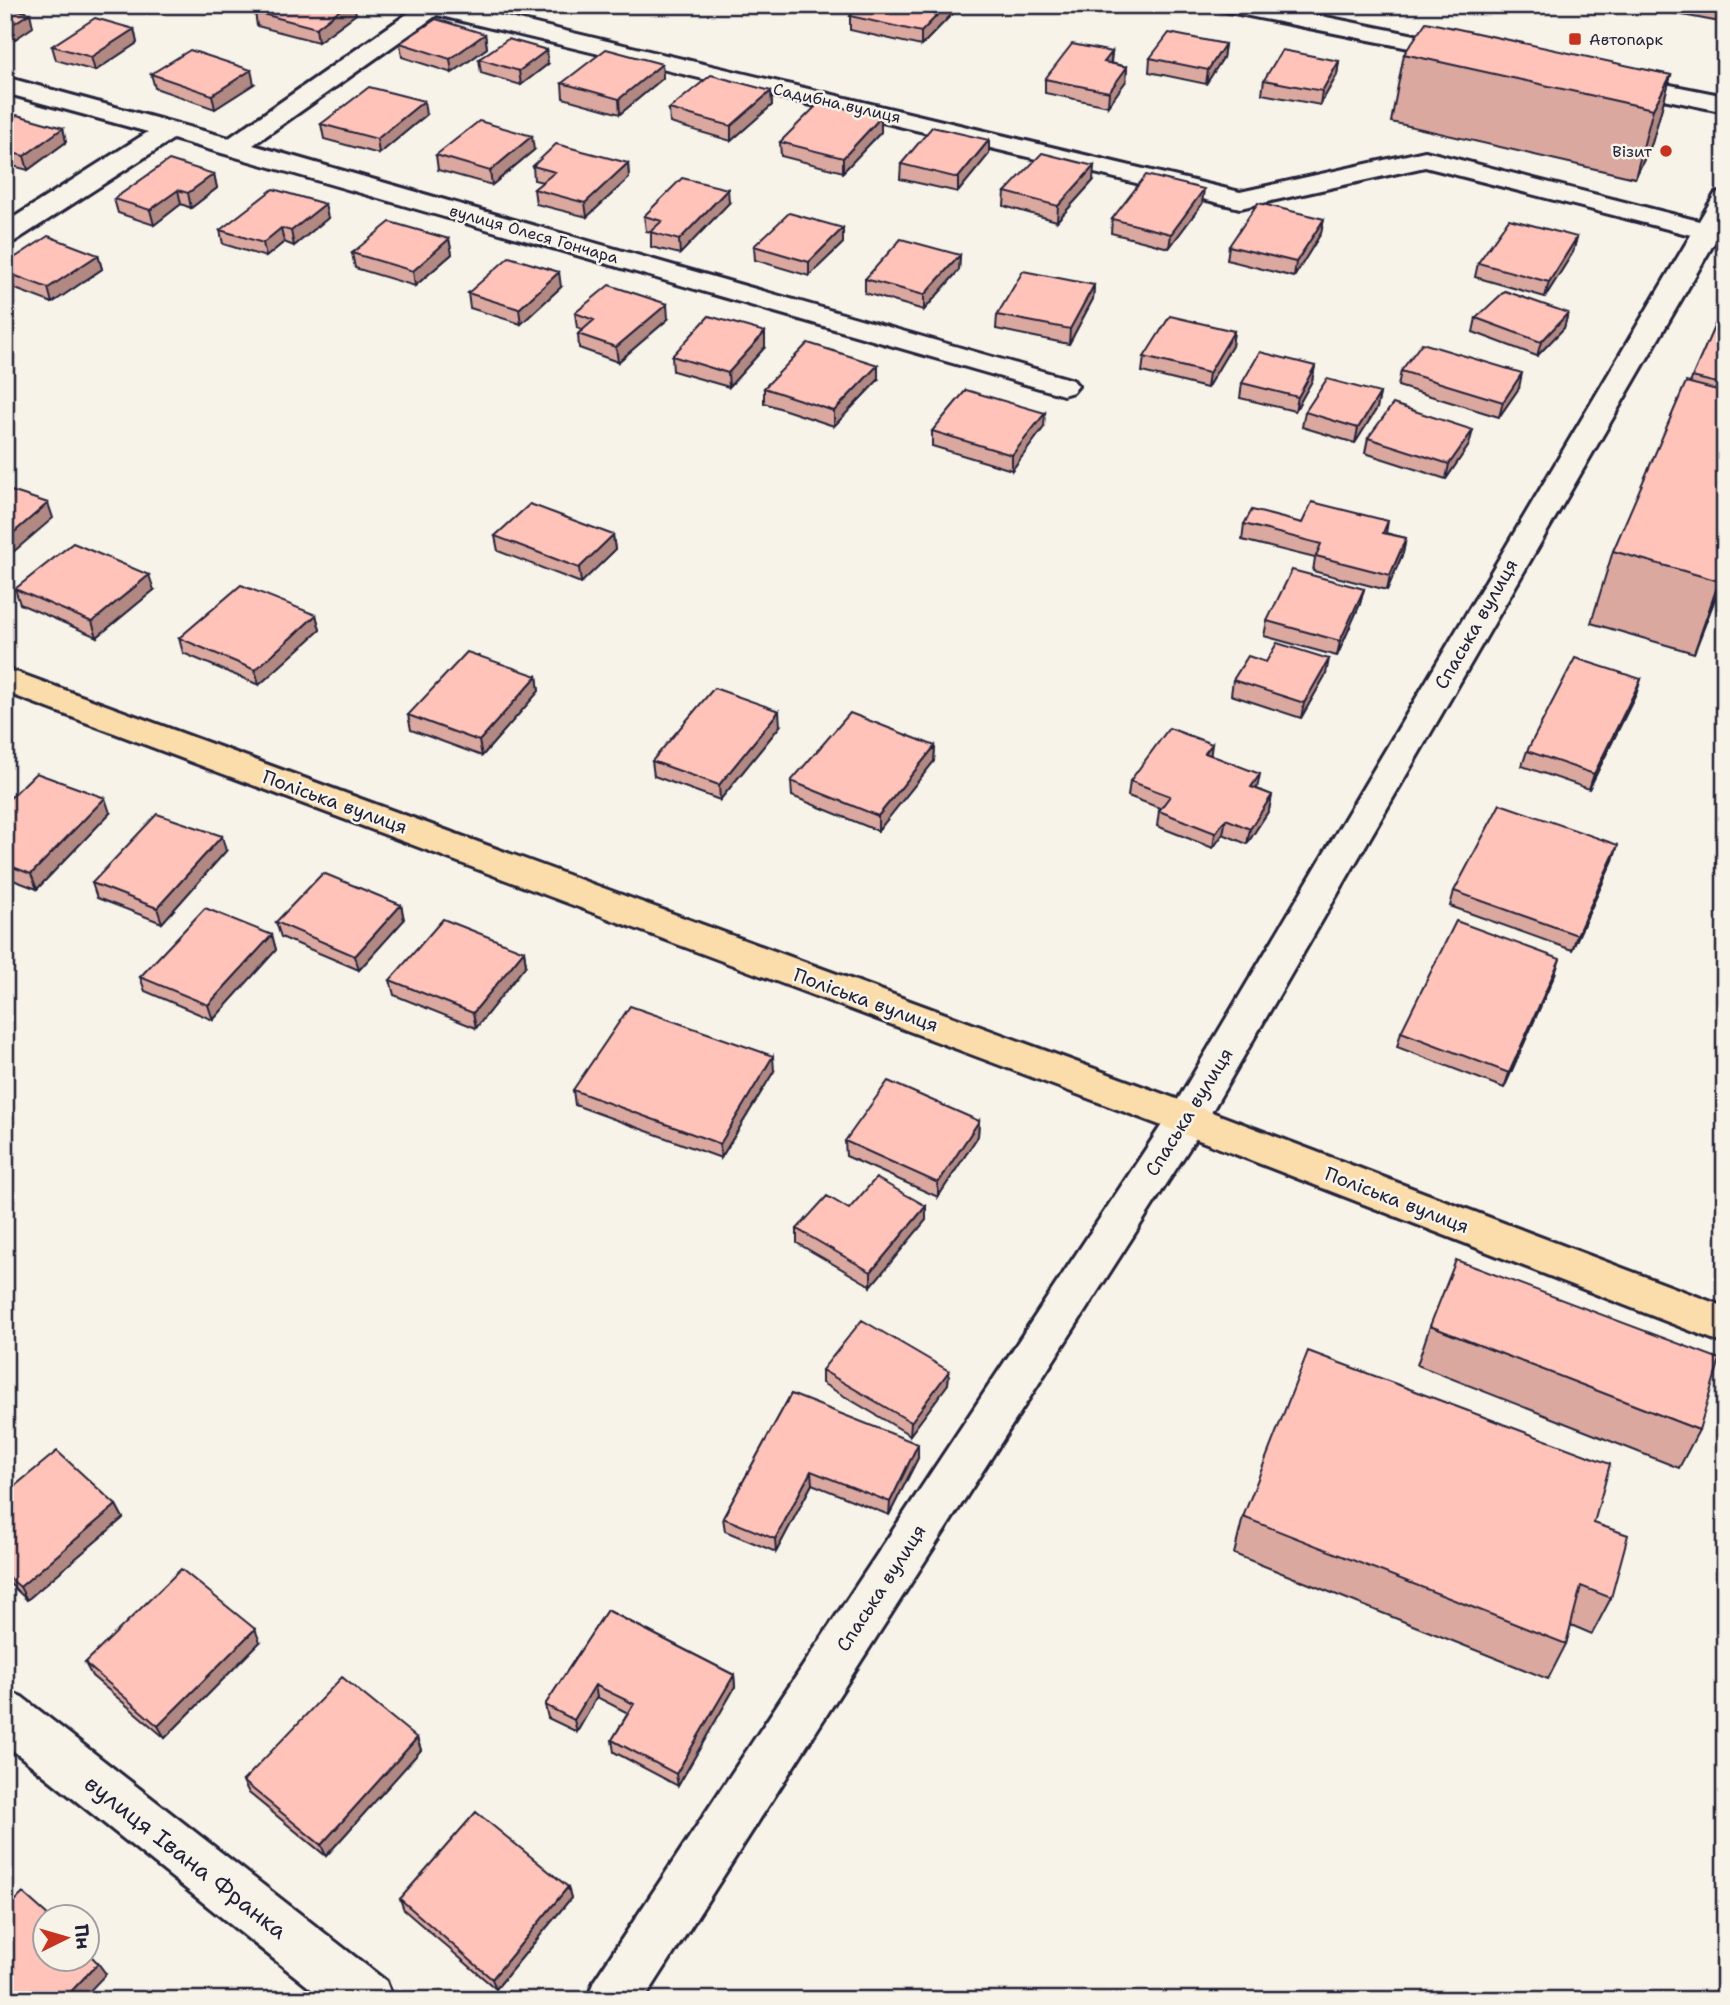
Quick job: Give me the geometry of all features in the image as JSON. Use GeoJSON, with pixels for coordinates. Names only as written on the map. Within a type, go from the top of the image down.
{"type":"FeatureCollection","features":[{"type":"Feature","properties":{"kind":"main road","name":"Поліська вулиця"},"geometry":{"type":"LineString","coordinates":[[5,679],[1187,1119],[1725,1326]]}},
{"type":"Feature","properties":{"kind":"street"},"geometry":{"type":"LineString","coordinates":[[1229,5],[1488,57]]}},
{"type":"Feature","properties":{"kind":"street"},"geometry":{"type":"LineString","coordinates":[[233,147],[435,6]]}},
{"type":"Feature","properties":{"kind":"street","name":"Садибна вулиця"},"geometry":{"type":"LineString","coordinates":[[435,6],[1240,200],[1425,159],[1715,216]]}},
{"type":"Feature","properties":{"kind":"street"},"geometry":{"type":"LineString","coordinates":[[1595,78],[1725,104]]}},
{"type":"Feature","properties":{"kind":"street","name":"вулиця Олеся Гончара"},"geometry":{"type":"LineString","coordinates":[[5,85],[233,147],[1063,386]]}},
{"type":"Feature","properties":{"kind":"street"},"geometry":{"type":"LineString","coordinates":[[5,234],[169,130]]}},
{"type":"Feature","properties":{"kind":"street","name":"Спаська вулиця"},"geometry":{"type":"LineString","coordinates":[[613,2000],[1187,1119],[1715,216]]}},
{"type":"Feature","properties":{"kind":"street","name":"вулиця Івана Франка"},"geometry":{"type":"LineString","coordinates":[[5,1713],[367,2000]]}},
{"type":"Feature","properties":{"kind":"building"},"geometry":{"type":"Polygon","coordinates":[[[265,5],[346,5],[316,28],[255,12],[265,5]]]}},
{"type":"Feature","properties":{"kind":"building"},"geometry":{"type":"Polygon","coordinates":[[[861,5],[947,5],[921,32],[850,16],[861,5]]]}},
{"type":"Feature","properties":{"kind":"building"},"geometry":{"type":"Polygon","coordinates":[[[1707,5],[1725,5],[1725,9],[1707,5]]]}},
{"type":"Feature","properties":{"kind":"building"},"geometry":{"type":"Polygon","coordinates":[[[5,7],[30,13],[5,29],[5,7]]]}},
{"type":"Feature","properties":{"kind":"building"},"geometry":{"type":"Polygon","coordinates":[[[95,18],[134,29],[91,57],[52,46],[95,18]]]}},
{"type":"Feature","properties":{"kind":"building"},"geometry":{"type":"Polygon","coordinates":[[[436,19],[485,34],[450,59],[400,43],[436,19]]]}},
{"type":"Feature","properties":{"kind":"building"},"geometry":{"type":"Polygon","coordinates":[[[1426,22],[1671,75],[1653,109],[1404,54],[1426,22]]]}},
{"type":"Feature","properties":{"kind":"building"},"geometry":{"type":"Polygon","coordinates":[[[1169,33],[1225,44],[1208,70],[1150,58],[1169,33]]]}},
{"type":"Feature","properties":{"kind":"building"},"geometry":{"type":"Polygon","coordinates":[[[508,39],[547,50],[519,71],[479,59],[508,39]]]}},
{"type":"Feature","properties":{"kind":"building"},"geometry":{"type":"Polygon","coordinates":[[[1072,44],[1112,52],[1104,62],[1127,67],[1109,92],[1045,79],[1072,44]]]}},
{"type":"Feature","properties":{"kind":"building"},"geometry":{"type":"Polygon","coordinates":[[[606,49],[662,64],[619,99],[562,83],[606,49]]]}},
{"type":"Feature","properties":{"kind":"building"},"geometry":{"type":"Polygon","coordinates":[[[190,50],[251,70],[212,95],[151,74],[190,50]]]}},
{"type":"Feature","properties":{"kind":"building"},"geometry":{"type":"Polygon","coordinates":[[[1282,50],[1339,61],[1322,91],[1264,80],[1282,50]]]}},
{"type":"Feature","properties":{"kind":"building"},"geometry":{"type":"Polygon","coordinates":[[[711,75],[771,91],[731,126],[669,109],[711,75]]]}},
{"type":"Feature","properties":{"kind":"building"},"geometry":{"type":"Polygon","coordinates":[[[369,87],[424,101],[377,139],[321,124],[369,87]]]}},
{"type":"Feature","properties":{"kind":"building"},"geometry":{"type":"Polygon","coordinates":[[[820,102],[881,117],[843,158],[780,142],[820,102]]]}},
{"type":"Feature","properties":{"kind":"building"},"geometry":{"type":"Polygon","coordinates":[[[17,115],[63,128],[24,156],[5,151],[5,123],[17,115]]]}},
{"type":"Feature","properties":{"kind":"building"},"geometry":{"type":"Polygon","coordinates":[[[479,121],[532,136],[490,171],[436,155],[479,121]]]}},
{"type":"Feature","properties":{"kind":"building"},"geometry":{"type":"Polygon","coordinates":[[[932,127],[989,140],[958,178],[901,164],[932,127]]]}},
{"type":"Feature","properties":{"kind":"building"},"geometry":{"type":"Polygon","coordinates":[[[556,144],[628,163],[585,203],[534,189],[555,172],[533,166],[556,144]]]}},
{"type":"Feature","properties":{"kind":"building"},"geometry":{"type":"Polygon","coordinates":[[[1042,153],[1094,166],[1058,206],[1005,192],[1042,153]]]}},
{"type":"Feature","properties":{"kind":"building"},"geometry":{"type":"Polygon","coordinates":[[[169,160],[214,174],[188,193],[178,190],[150,210],[114,199],[169,160]]]}},
{"type":"Feature","properties":{"kind":"building"},"geometry":{"type":"Polygon","coordinates":[[[1146,175],[1204,189],[1171,234],[1112,219],[1146,175]]]}},
{"type":"Feature","properties":{"kind":"building"},"geometry":{"type":"Polygon","coordinates":[[[682,178],[728,189],[679,240],[650,232],[662,221],[644,216],[682,178]]]}},
{"type":"Feature","properties":{"kind":"building"},"geometry":{"type":"Polygon","coordinates":[[[273,189],[325,204],[291,231],[281,228],[263,243],[220,230],[273,189]]]}},
{"type":"Feature","properties":{"kind":"building"},"geometry":{"type":"Polygon","coordinates":[[[1258,203],[1324,219],[1296,262],[1229,246],[1258,203]]]}},
{"type":"Feature","properties":{"kind":"building"},"geometry":{"type":"Polygon","coordinates":[[[789,213],[843,228],[809,262],[754,246],[789,213]]]}},
{"type":"Feature","properties":{"kind":"building"},"geometry":{"type":"Polygon","coordinates":[[[1509,219],[1577,237],[1549,282],[1478,263],[1509,219]]]}},
{"type":"Feature","properties":{"kind":"building"},"geometry":{"type":"Polygon","coordinates":[[[390,222],[449,239],[413,271],[352,253],[390,222]]]}},
{"type":"Feature","properties":{"kind":"building"},"geometry":{"type":"Polygon","coordinates":[[[48,236],[98,255],[48,288],[5,272],[5,264],[48,236]]]}},
{"type":"Feature","properties":{"kind":"building"},"geometry":{"type":"Polygon","coordinates":[[[901,239],[960,255],[924,295],[865,279],[901,239]]]}},
{"type":"Feature","properties":{"kind":"building"},"geometry":{"type":"Polygon","coordinates":[[[509,257],[559,272],[519,309],[468,293],[509,257]]]}},
{"type":"Feature","properties":{"kind":"building"},"geometry":{"type":"Polygon","coordinates":[[[1023,271],[1094,285],[1070,329],[997,315],[1023,271]]]}},
{"type":"Feature","properties":{"kind":"building"},"geometry":{"type":"Polygon","coordinates":[[[609,285],[667,304],[616,347],[578,334],[594,320],[575,313],[609,285]]]}},
{"type":"Feature","properties":{"kind":"building"},"geometry":{"type":"Polygon","coordinates":[[[1505,291],[1568,313],[1541,342],[1476,318],[1505,291]]]}},
{"type":"Feature","properties":{"kind":"building"},"geometry":{"type":"Polygon","coordinates":[[[1725,302],[1725,385],[1692,377],[1725,302]]]}},
{"type":"Feature","properties":{"kind":"building"},"geometry":{"type":"Polygon","coordinates":[[[709,316],[765,332],[728,373],[672,356],[709,316]]]}},
{"type":"Feature","properties":{"kind":"building"},"geometry":{"type":"Polygon","coordinates":[[[1170,316],[1234,331],[1209,373],[1144,357],[1170,316]]]}},
{"type":"Feature","properties":{"kind":"building"},"geometry":{"type":"Polygon","coordinates":[[[808,343],[878,365],[834,411],[764,388],[808,343]]]}},
{"type":"Feature","properties":{"kind":"building"},"geometry":{"type":"Polygon","coordinates":[[[1422,343],[1522,373],[1503,402],[1401,371],[1422,343]]]}},
{"type":"Feature","properties":{"kind":"building"},"geometry":{"type":"Polygon","coordinates":[[[1260,352],[1315,366],[1298,397],[1242,383],[1260,352]]]}},
{"type":"Feature","properties":{"kind":"building"},"geometry":{"type":"Polygon","coordinates":[[[1327,379],[1380,393],[1358,428],[1305,412],[1327,379]]]}},
{"type":"Feature","properties":{"kind":"building"},"geometry":{"type":"Polygon","coordinates":[[[1686,382],[1725,392],[1725,566],[1719,581],[1613,551],[1686,382]]]}},
{"type":"Feature","properties":{"kind":"building"},"geometry":{"type":"Polygon","coordinates":[[[966,390],[1045,413],[1012,455],[932,431],[966,390]]]}},
{"type":"Feature","properties":{"kind":"building"},"geometry":{"type":"Polygon","coordinates":[[[1393,404],[1473,430],[1449,464],[1368,438],[1393,404]]]}},
{"type":"Feature","properties":{"kind":"building"},"geometry":{"type":"Polygon","coordinates":[[[5,489],[48,503],[5,540],[5,489]]]}},
{"type":"Feature","properties":{"kind":"building"},"geometry":{"type":"Polygon","coordinates":[[[1312,502],[1388,521],[1383,533],[1406,538],[1390,575],[1316,556],[1321,544],[1244,524],[1252,510],[1302,523],[1312,502]]]}},
{"type":"Feature","properties":{"kind":"building"},"geometry":{"type":"Polygon","coordinates":[[[530,504],[613,535],[579,568],[495,536],[530,504]]]}},
{"type":"Feature","properties":{"kind":"building"},"geometry":{"type":"Polygon","coordinates":[[[73,543],[149,575],[92,622],[15,589],[73,543]]]}},
{"type":"Feature","properties":{"kind":"building"},"geometry":{"type":"Polygon","coordinates":[[[1292,570],[1364,589],[1340,641],[1267,621],[1292,570]]]}},
{"type":"Feature","properties":{"kind":"building"},"geometry":{"type":"Polygon","coordinates":[[[241,585],[316,615],[255,670],[179,638],[241,585]]]}},
{"type":"Feature","properties":{"kind":"building"},"geometry":{"type":"Polygon","coordinates":[[[1277,643],[1329,659],[1304,703],[1233,680],[1248,656],[1266,662],[1277,643]]]}},
{"type":"Feature","properties":{"kind":"building"},"geometry":{"type":"Polygon","coordinates":[[[467,652],[537,676],[479,741],[408,715],[467,652]]]}},
{"type":"Feature","properties":{"kind":"building"},"geometry":{"type":"Polygon","coordinates":[[[1575,658],[1641,679],[1594,774],[1527,751],[1575,658]]]}},
{"type":"Feature","properties":{"kind":"building"},"geometry":{"type":"Polygon","coordinates":[[[714,688],[779,711],[719,785],[652,761],[714,688]]]}},
{"type":"Feature","properties":{"kind":"building"},"geometry":{"type":"Polygon","coordinates":[[[850,713],[935,746],[878,816],[791,781],[850,713]]]}},
{"type":"Feature","properties":{"kind":"building"},"geometry":{"type":"Polygon","coordinates":[[[1169,728],[1212,744],[1205,753],[1260,774],[1251,787],[1272,795],[1250,829],[1226,819],[1215,833],[1159,811],[1170,796],[1130,781],[1169,728]]]}},
{"type":"Feature","properties":{"kind":"building"},"geometry":{"type":"Polygon","coordinates":[[[36,773],[105,798],[31,874],[5,864],[5,803],[36,773]]]}},
{"type":"Feature","properties":{"kind":"building"},"geometry":{"type":"Polygon","coordinates":[[[1500,804],[1618,845],[1577,935],[1454,891],[1500,804]]]}},
{"type":"Feature","properties":{"kind":"building"},"geometry":{"type":"Polygon","coordinates":[[[157,814],[222,836],[157,908],[92,883],[157,814]]]}},
{"type":"Feature","properties":{"kind":"building"},"geometry":{"type":"Polygon","coordinates":[[[323,873],[401,905],[355,956],[276,922],[323,873]]]}},
{"type":"Feature","properties":{"kind":"building"},"geometry":{"type":"Polygon","coordinates":[[[205,908],[272,935],[208,1005],[140,977],[205,908]]]}},
{"type":"Feature","properties":{"kind":"building"},"geometry":{"type":"Polygon","coordinates":[[[443,919],[524,951],[473,1013],[390,980],[443,919]]]}},
{"type":"Feature","properties":{"kind":"building"},"geometry":{"type":"Polygon","coordinates":[[[1456,921],[1560,959],[1509,1073],[1401,1032],[1456,921]]]}},
{"type":"Feature","properties":{"kind":"building"},"geometry":{"type":"Polygon","coordinates":[[[630,1006],[773,1056],[720,1144],[573,1090],[630,1006]]]}},
{"type":"Feature","properties":{"kind":"building"},"geometry":{"type":"Polygon","coordinates":[[[888,1081],[979,1121],[938,1183],[845,1141],[888,1081]]]}},
{"type":"Feature","properties":{"kind":"building"},"geometry":{"type":"Polygon","coordinates":[[[876,1178],[926,1206],[871,1272],[797,1229],[827,1196],[849,1209],[876,1178]]]}},
{"type":"Feature","properties":{"kind":"building"},"geometry":{"type":"Polygon","coordinates":[[[1456,1260],[1720,1359],[1699,1430],[1430,1326],[1456,1260]]]}},
{"type":"Feature","properties":{"kind":"building"},"geometry":{"type":"Polygon","coordinates":[[[862,1320],[949,1371],[911,1422],[822,1370],[862,1320]]]}},
{"type":"Feature","properties":{"kind":"building"},"geometry":{"type":"Polygon","coordinates":[[[1308,1351],[1610,1464],[1594,1523],[1628,1535],[1611,1598],[1581,1586],[1566,1644],[1243,1517],[1308,1351]]]}},
{"type":"Feature","properties":{"kind":"building"},"geometry":{"type":"Polygon","coordinates":[[[791,1394],[918,1444],[890,1502],[811,1471],[775,1539],[723,1518],[791,1394]]]}},
{"type":"Feature","properties":{"kind":"building"},"geometry":{"type":"Polygon","coordinates":[[[57,1451],[116,1505],[20,1587],[5,1574],[5,1494],[57,1451]]]}},
{"type":"Feature","properties":{"kind":"building"},"geometry":{"type":"Polygon","coordinates":[[[181,1569],[255,1629],[158,1726],[85,1663],[181,1569]]]}},
{"type":"Feature","properties":{"kind":"building"},"geometry":{"type":"Polygon","coordinates":[[[607,1610],[734,1675],[676,1774],[612,1740],[634,1704],[595,1685],[574,1720],[545,1705],[607,1610]]]}},
{"type":"Feature","properties":{"kind":"building"},"geometry":{"type":"Polygon","coordinates":[[[342,1677],[417,1738],[321,1845],[243,1781],[342,1677]]]}},
{"type":"Feature","properties":{"kind":"building"},"geometry":{"type":"Polygon","coordinates":[[[476,1812],[568,1887],[492,1979],[400,1899],[476,1812]]]}},
{"type":"Feature","properties":{"kind":"building"},"geometry":{"type":"Polygon","coordinates":[[[23,1893],[35,1904],[32,1904],[32,1974],[88,1974],[63,2000],[5,2000],[5,1911],[23,1893]]]}},
{"type":"Feature","properties":{"kind":"place","name":"Автопарк"},"geometry":{"type":"Point","coordinates":[1575,39]}},
{"type":"Feature","properties":{"kind":"place","name":"Візит"},"geometry":{"type":"Point","coordinates":[1666,151]}}]}
